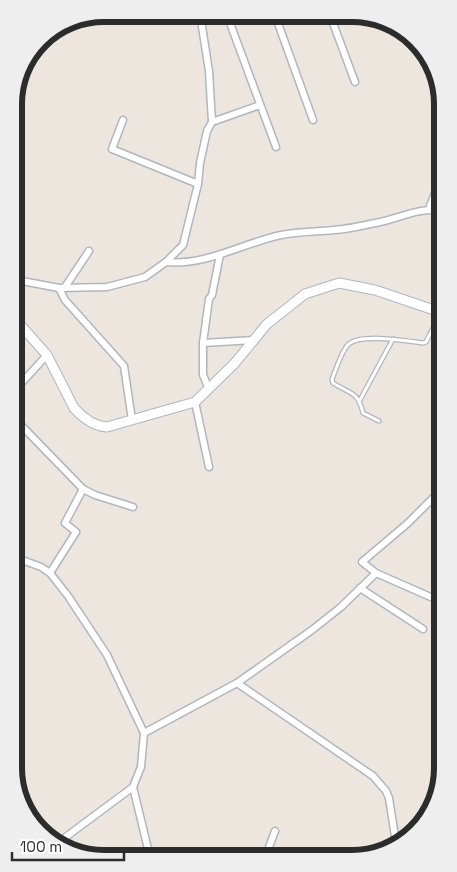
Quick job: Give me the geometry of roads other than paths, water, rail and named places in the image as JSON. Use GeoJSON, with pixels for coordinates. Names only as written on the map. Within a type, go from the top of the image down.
{"type":"FeatureCollection","features":[{"type":"Feature","properties":{"kind":"street"},"geometry":{"type":"LineString","coordinates":[[22,281],[62,288],[107,286],[145,277],[166,262],[183,245],[198,184],[207,131],[212,122],[210,71],[201,22]]}},
{"type":"Feature","properties":{"kind":"street"},"geometry":{"type":"LineString","coordinates":[[230,22],[276,147]]}},
{"type":"Feature","properties":{"kind":"street"},"geometry":{"type":"LineString","coordinates":[[279,22],[314,120]]}},
{"type":"Feature","properties":{"kind":"street"},"geometry":{"type":"LineString","coordinates":[[333,22],[355,82]]}},
{"type":"Feature","properties":{"kind":"street"},"geometry":{"type":"LineString","coordinates":[[212,122],[260,104]]}},
{"type":"Feature","properties":{"kind":"street"},"geometry":{"type":"LineString","coordinates":[[123,120],[112,148],[198,184]]}},
{"type":"Feature","properties":{"kind":"street"},"geometry":{"type":"LineString","coordinates":[[429,209],[434,193]]}},
{"type":"Feature","properties":{"kind":"street"},"geometry":{"type":"LineString","coordinates":[[166,262],[174,263],[211,258],[281,235],[336,230],[429,209],[434,210]]}},
{"type":"Feature","properties":{"kind":"street"},"geometry":{"type":"LineString","coordinates":[[62,288],[89,251]]}},
{"type":"Feature","properties":{"kind":"street"},"geometry":{"type":"LineString","coordinates":[[209,388],[203,375],[203,343],[209,299],[212,295],[220,255]]}},
{"type":"Feature","properties":{"kind":"street"},"geometry":{"type":"LineString","coordinates":[[22,327],[47,355],[74,408],[85,419],[107,427],[195,402],[234,364],[267,324],[305,294],[339,283],[375,290],[434,311]]}},
{"type":"Feature","properties":{"kind":"street"},"geometry":{"type":"LineString","coordinates":[[62,288],[65,300],[124,366],[132,420]]}},
{"type":"Feature","properties":{"kind":"street"},"geometry":{"type":"LineString","coordinates":[[203,343],[254,340]]}},
{"type":"Feature","properties":{"kind":"street"},"geometry":{"type":"LineString","coordinates":[[22,382],[47,355]]}},
{"type":"Feature","properties":{"kind":"street"},"geometry":{"type":"LineString","coordinates":[[195,402],[209,466]]}},
{"type":"Feature","properties":{"kind":"street"},"geometry":{"type":"LineString","coordinates":[[22,426],[83,489],[94,495],[132,508]]}},
{"type":"Feature","properties":{"kind":"street"},"geometry":{"type":"LineString","coordinates":[[50,573],[76,532],[65,523],[83,489]]}},
{"type":"Feature","properties":{"kind":"street"},"geometry":{"type":"LineString","coordinates":[[434,497],[362,562],[376,573],[434,598]]}},
{"type":"Feature","properties":{"kind":"street"},"geometry":{"type":"LineString","coordinates":[[22,560],[41,567],[50,573],[68,596],[107,655],[144,733],[142,767],[133,786],[64,839]]}},
{"type":"Feature","properties":{"kind":"street"},"geometry":{"type":"LineString","coordinates":[[144,733],[237,683],[312,630],[341,607],[376,573]]}},
{"type":"Feature","properties":{"kind":"street"},"geometry":{"type":"LineString","coordinates":[[360,588],[422,628]]}},
{"type":"Feature","properties":{"kind":"street"},"geometry":{"type":"LineString","coordinates":[[237,683],[373,776],[389,798],[395,838]]}},
{"type":"Feature","properties":{"kind":"street"},"geometry":{"type":"LineString","coordinates":[[133,786],[148,850]]}},
{"type":"Feature","properties":{"kind":"street"},"geometry":{"type":"LineString","coordinates":[[268,850],[275,831]]}},
{"type":"Feature","properties":{"kind":"lane"},"geometry":{"type":"LineString","coordinates":[[379,421],[363,413],[360,400],[356,396],[333,383],[332,379],[346,348],[356,340],[385,338],[423,343],[426,342],[434,325]]}},
{"type":"Feature","properties":{"kind":"lane"},"geometry":{"type":"LineString","coordinates":[[360,400],[393,339]]}}]}
